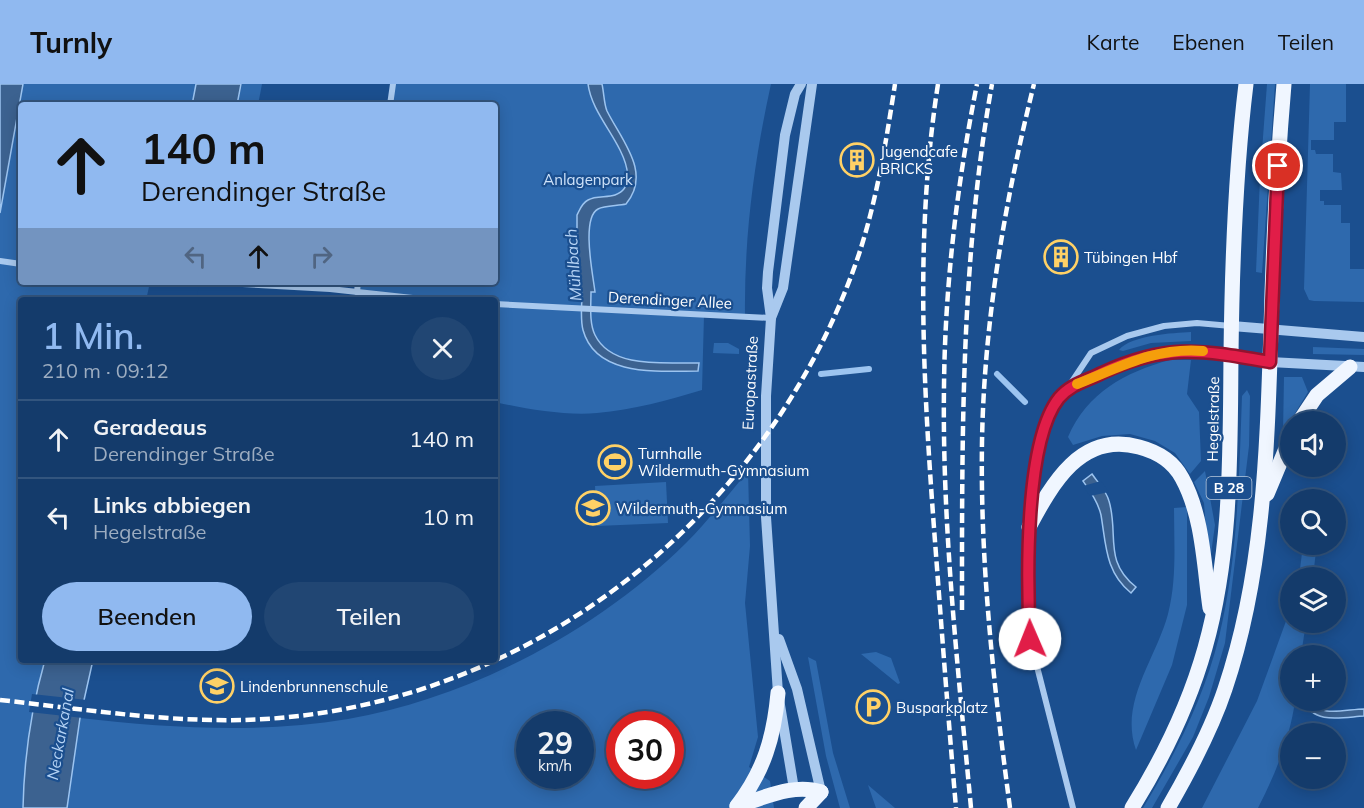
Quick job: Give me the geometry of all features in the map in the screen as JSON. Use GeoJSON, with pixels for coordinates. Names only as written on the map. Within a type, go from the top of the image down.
{"type":"FeatureCollection","features":[{"type":"Feature","properties":{"kind":"main road","name":"Hegelstraße"},"geometry":{"type":"LineString","coordinates":[[1132,808],[1156,766],[1185,705],[1212,620],[1225,543],[1229,507],[1231,355],[1237,195],[1246,84]]}},
{"type":"Feature","properties":{"kind":"main road","name":"B 28"},"geometry":{"type":"LineString","coordinates":[[1168,808],[1198,754],[1226,688],[1252,582],[1270,407],[1276,186],[1284,84]]}},
{"type":"Feature","properties":{"kind":"main road"},"geometry":{"type":"LineString","coordinates":[[1306,411],[1317,395],[1357,367]]}},
{"type":"Feature","properties":{"kind":"main road"},"geometry":{"type":"LineString","coordinates":[[1029,528],[1054,484],[1086,451],[1103,445],[1128,444],[1153,451],[1170,462],[1182,477],[1193,505],[1212,620]]}},
{"type":"Feature","properties":{"kind":"main road","name":"B 28"},"geometry":{"type":"LineString","coordinates":[[1261,508],[1280,463]]}},
{"type":"Feature","properties":{"kind":"main road"},"geometry":{"type":"LineString","coordinates":[[734,807],[760,774],[767,757],[778,693]]}},
{"type":"Feature","properties":{"kind":"main road"},"geometry":{"type":"LineString","coordinates":[[734,807],[794,789],[803,788],[821,792]]}},
{"type":"Feature","properties":{"kind":"main road","name":"Europastraße"},"geometry":{"type":"LineString","coordinates":[[794,789],[798,808]]}},
{"type":"Feature","properties":{"kind":"main road"},"geometry":{"type":"LineString","coordinates":[[806,808],[821,792]]}},
{"type":"Feature","properties":{"kind":"main road","name":"Europastraße"},"geometry":{"type":"LineString","coordinates":[[821,792],[826,808]]}},
{"type":"Feature","properties":{"kind":"street"},"geometry":{"type":"LineString","coordinates":[[390,102],[393,84]]}},
{"type":"Feature","properties":{"kind":"street","name":"Europastraße"},"geometry":{"type":"LineString","coordinates":[[794,789],[778,693],[765,497],[766,396],[771,318],[768,272],[785,135],[795,94],[801,84]]}},
{"type":"Feature","properties":{"kind":"street","name":"Europastraße"},"geometry":{"type":"LineString","coordinates":[[771,318],[783,288],[812,84]]}},
{"type":"Feature","properties":{"kind":"street"},"geometry":{"type":"LineString","coordinates":[[0,261],[18,264]]}},
{"type":"Feature","properties":{"kind":"street"},"geometry":{"type":"LineString","coordinates":[[248,285],[403,297]]}},
{"type":"Feature","properties":{"kind":"street"},"geometry":{"type":"LineString","coordinates":[[357,292],[358,285]]}},
{"type":"Feature","properties":{"kind":"street","name":"Derendinger Allee"},"geometry":{"type":"LineString","coordinates":[[498,304],[603,308],[672,315],[771,318]]}},
{"type":"Feature","properties":{"kind":"street"},"geometry":{"type":"LineString","coordinates":[[1073,808],[1030,639],[1029,528],[1042,436],[1058,400],[1091,353],[1126,336],[1186,324],[1364,337]]}},
{"type":"Feature","properties":{"kind":"street"},"geometry":{"type":"LineString","coordinates":[[1070,386],[1131,360],[1159,352],[1197,350],[1270,362],[1357,367]]}},
{"type":"Feature","properties":{"kind":"street","name":"Europastraße"},"geometry":{"type":"LineString","coordinates":[[775,628],[797,689],[821,792]]}},
{"type":"Feature","properties":{"kind":"green space"},"geometry":{"type":"Polygon","coordinates":[[[23,84],[197,84],[194,102],[20,102],[23,84]]]}},
{"type":"Feature","properties":{"kind":"green space"},"geometry":{"type":"Polygon","coordinates":[[[242,84],[262,84],[259,102],[238,102],[242,84]]]}},
{"type":"Feature","properties":{"kind":"green space","name":"Anlagenpark"},"geometry":{"type":"Polygon","coordinates":[[[393,84],[771,84],[751,200],[746,258],[745,316],[704,315],[702,390],[637,407],[597,413],[573,414],[498,403],[498,297],[356,297],[358,285],[498,285],[498,102],[390,102],[393,84]]]}},
{"type":"Feature","properties":{"kind":"green space"},"geometry":{"type":"Polygon","coordinates":[[[1267,84],[1275,84],[1262,273],[1256,272],[1267,84]]]}},
{"type":"Feature","properties":{"kind":"green space"},"geometry":{"type":"Polygon","coordinates":[[[1310,84],[1346,84],[1346,122],[1334,122],[1334,140],[1311,140],[1311,150],[1315,150],[1316,154],[1333,154],[1333,172],[1341,173],[1342,190],[1320,190],[1320,201],[1324,201],[1324,205],[1341,205],[1341,223],[1350,223],[1350,269],[1364,269],[1364,302],[1309,300],[1304,289],[1310,84]]]}},
{"type":"Feature","properties":{"kind":"green space"},"geometry":{"type":"Polygon","coordinates":[[[18,112],[18,285],[153,285],[150,297],[18,297],[18,663],[44,663],[29,734],[23,808],[0,808],[0,214],[18,112]]]}},
{"type":"Feature","properties":{"kind":"green space"},"geometry":{"type":"Polygon","coordinates":[[[1191,332],[1191,341],[1151,343],[1123,351],[1119,350],[1142,338],[1191,332]]]}},
{"type":"Feature","properties":{"kind":"green space"},"geometry":{"type":"Polygon","coordinates":[[[714,343],[728,343],[739,349],[739,354],[713,353],[714,343]]]}},
{"type":"Feature","properties":{"kind":"green space"},"geometry":{"type":"Polygon","coordinates":[[[1313,347],[1364,349],[1364,355],[1313,354],[1313,347]]]}},
{"type":"Feature","properties":{"kind":"green space"},"geometry":{"type":"Polygon","coordinates":[[[1170,360],[1191,360],[1187,394],[1199,412],[1201,461],[1190,474],[1175,453],[1155,441],[1130,434],[1102,436],[1073,445],[1068,437],[1076,422],[1097,396],[1123,378],[1170,360]]]}},
{"type":"Feature","properties":{"kind":"green space"},"geometry":{"type":"Polygon","coordinates":[[[1284,377],[1302,377],[1308,392],[1296,411],[1283,411],[1284,377]]]}},
{"type":"Feature","properties":{"kind":"green space"},"geometry":{"type":"Polygon","coordinates":[[[1247,390],[1250,396],[1249,446],[1225,643],[1209,697],[1193,737],[1152,808],[1143,808],[1166,768],[1197,704],[1219,637],[1234,547],[1242,396],[1247,390]]]}},
{"type":"Feature","properties":{"kind":"green space"},"geometry":{"type":"Polygon","coordinates":[[[748,471],[750,546],[745,603],[758,737],[749,767],[770,781],[774,808],[67,808],[80,718],[180,727],[281,727],[348,719],[394,709],[440,695],[529,656],[572,632],[613,605],[651,575],[710,517],[748,471]]]}},
{"type":"Feature","properties":{"kind":"green space"},"geometry":{"type":"Polygon","coordinates":[[[1205,471],[1215,525],[1209,568],[1204,503],[1194,482],[1205,471]]]}},
{"type":"Feature","properties":{"kind":"green space"},"geometry":{"type":"Polygon","coordinates":[[[666,482],[668,523],[597,526],[595,486],[666,482]]]}},
{"type":"Feature","properties":{"kind":"green space"},"geometry":{"type":"Polygon","coordinates":[[[1187,507],[1187,605],[1172,665],[1136,750],[1132,732],[1135,698],[1162,631],[1171,601],[1174,508],[1187,507]]]}},
{"type":"Feature","properties":{"kind":"green space"},"geometry":{"type":"Polygon","coordinates":[[[1302,555],[1316,555],[1314,567],[1300,567],[1302,555]]]}},
{"type":"Feature","properties":{"kind":"green space"},"geometry":{"type":"Polygon","coordinates":[[[1282,633],[1304,633],[1303,645],[1280,645],[1280,711],[1294,711],[1291,723],[1280,723],[1280,758],[1258,808],[1202,808],[1257,701],[1282,633]]]}},
{"type":"Feature","properties":{"kind":"green space"},"geometry":{"type":"Polygon","coordinates":[[[876,652],[891,658],[900,683],[898,684],[861,654],[876,652]]]}},
{"type":"Feature","properties":{"kind":"green space"},"geometry":{"type":"Polygon","coordinates":[[[808,657],[816,661],[833,753],[850,808],[840,808],[826,756],[808,657]]]}},
{"type":"Feature","properties":{"kind":"green space"},"geometry":{"type":"Polygon","coordinates":[[[868,785],[895,808],[876,808],[868,785]]]}},
{"type":"Feature","properties":{"kind":"water"},"geometry":{"type":"Polygon","coordinates":[[[0,84],[23,84],[18,102],[0,213],[0,84]]]}},
{"type":"Feature","properties":{"kind":"water"},"geometry":{"type":"Polygon","coordinates":[[[196,84],[241,84],[238,102],[193,102],[196,84]]]}},
{"type":"Feature","properties":{"kind":"water"},"geometry":{"type":"Polygon","coordinates":[[[588,84],[602,84],[606,108],[632,157],[636,181],[626,204],[598,209],[593,214],[590,223],[589,247],[595,292],[591,292],[593,330],[603,346],[614,354],[641,362],[699,363],[698,371],[649,371],[615,364],[601,357],[590,346],[583,330],[582,293],[577,292],[577,215],[588,200],[621,192],[628,175],[623,156],[597,110],[588,84]]]}},
{"type":"Feature","properties":{"kind":"water"},"geometry":{"type":"Polygon","coordinates":[[[1092,474],[1109,501],[1114,547],[1119,567],[1136,587],[1131,593],[1122,585],[1111,567],[1100,510],[1083,481],[1092,474]]]}},
{"type":"Feature","properties":{"kind":"water","name":"Neckarkanal"},"geometry":{"type":"Polygon","coordinates":[[[44,663],[92,663],[80,718],[67,808],[23,808],[29,734],[44,663]]]}},
{"type":"Feature","properties":{"kind":"water"},"geometry":{"type":"Polygon","coordinates":[[[1364,709],[1364,716],[1330,718],[1311,711],[1364,709]]]}},
{"type":"Feature","properties":{"kind":"pier"},"geometry":{"type":"Polygon","coordinates":[[[149,285],[199,285],[197,297],[147,296],[149,285]]]}},
{"type":"Feature","properties":{"kind":"pier"},"geometry":{"type":"Polygon","coordinates":[[[1101,481],[1109,492],[1090,496],[1083,486],[1101,481]]]}},
{"type":"Feature","properties":{"kind":"pier"},"geometry":{"type":"Polygon","coordinates":[[[32,694],[87,700],[83,718],[29,712],[32,694]]]}},
{"type":"Feature","properties":{"kind":"waterway","name":"Mühlbach"},"geometry":{"type":"LineString","coordinates":[[821,374],[869,369]]}},
{"type":"Feature","properties":{"kind":"waterway","name":"Mühlbach"},"geometry":{"type":"LineString","coordinates":[[997,374],[1025,402]]}},
{"type":"Feature","properties":{"kind":"railway"},"geometry":{"type":"LineString","coordinates":[[498,657],[557,628],[637,572],[709,505],[770,430],[821,345],[859,254],[876,191],[895,84]]}},
{"type":"Feature","properties":{"kind":"railway"},"geometry":{"type":"LineString","coordinates":[[938,84],[926,195],[924,361],[934,528],[956,808]]}},
{"type":"Feature","properties":{"kind":"railway"},"geometry":{"type":"LineString","coordinates":[[971,808],[948,545],[944,386],[953,235],[977,84]]}},
{"type":"Feature","properties":{"kind":"railway"},"geometry":{"type":"LineString","coordinates":[[962,610],[965,346],[974,215],[992,84]]}},
{"type":"Feature","properties":{"kind":"railway"},"geometry":{"type":"LineString","coordinates":[[1010,808],[989,626],[983,534],[982,442],[987,351],[998,262],[1014,172],[1034,84]]}},
{"type":"Feature","properties":{"kind":"railway"},"geometry":{"type":"LineString","coordinates":[[0,700],[174,718],[209,720],[279,718],[377,702],[470,671],[486,663]]}},
{"type":"Feature","properties":{"kind":"slow traffic"},"geometry":{"type":"LineString","coordinates":[[1077,384],[1110,368],[1159,352],[1203,351]]}},
{"type":"Feature","properties":{"kind":"place","name":"Jugendcafe BRICKS"},"geometry":{"type":"Point","coordinates":[857,160]}},
{"type":"Feature","properties":{"kind":"place","name":"Tübingen Hbf"},"geometry":{"type":"Point","coordinates":[1061,257]}},
{"type":"Feature","properties":{"kind":"place","name":"Turnhalle Wildermuth-Gymnasium"},"geometry":{"type":"Point","coordinates":[615,462]}},
{"type":"Feature","properties":{"kind":"place","name":"Wildermuth-Gymnasium"},"geometry":{"type":"Point","coordinates":[593,508]}},
{"type":"Feature","properties":{"kind":"place","name":"Lindenbrunnenschule"},"geometry":{"type":"Point","coordinates":[217,686]}},
{"type":"Feature","properties":{"kind":"place","name":"Busparkplatz"},"geometry":{"type":"Point","coordinates":[873,707]}},
{"type":"Feature","properties":{"kind":"route"},"geometry":{"type":"LineString","coordinates":[[1030,639],[1029,528],[1039,454],[1047,419],[1058,400],[1070,386],[1110,368],[1159,352],[1197,350],[1270,362],[1278,166]]}}]}
